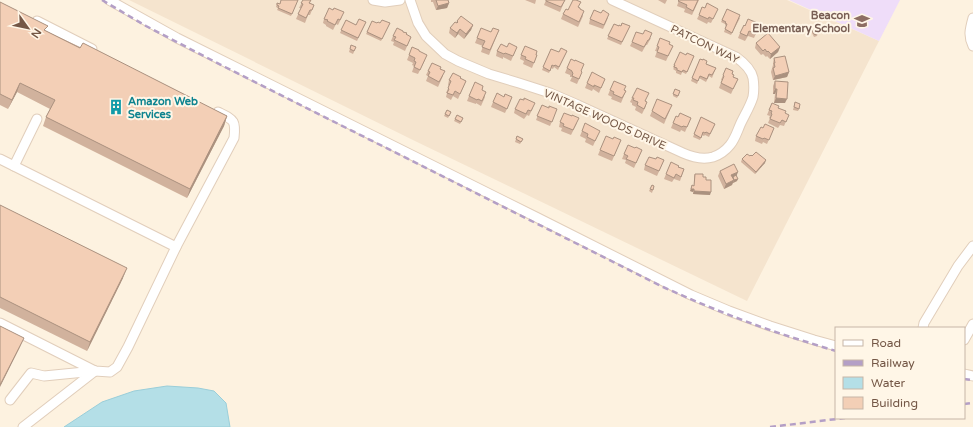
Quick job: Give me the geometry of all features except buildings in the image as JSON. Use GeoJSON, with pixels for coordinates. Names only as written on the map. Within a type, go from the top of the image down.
{"type":"FeatureCollection","features":[{"type":"Feature","properties":{"kind":"street"},"geometry":{"type":"LineString","coordinates":[[109,0],[177,38],[691,295],[770,326],[835,346]]}},
{"type":"Feature","properties":{"kind":"street"},"geometry":{"type":"LineString","coordinates":[[373,0],[385,2],[400,0]]}},
{"type":"Feature","properties":{"kind":"street","name":"VINTAGE WOODS DRIVE"},"geometry":{"type":"LineString","coordinates":[[410,0],[418,23],[426,36],[446,54],[458,61],[489,74],[550,93],[683,153],[698,158],[714,157],[730,144],[743,118]]}},
{"type":"Feature","properties":{"kind":"street","name":"PATCON WAY"},"geometry":{"type":"LineString","coordinates":[[612,0],[736,57],[743,62],[753,78],[754,87],[753,96],[743,118]]}},
{"type":"Feature","properties":{"kind":"street"},"geometry":{"type":"LineString","coordinates":[[28,17],[98,52]]}},
{"type":"Feature","properties":{"kind":"street"},"geometry":{"type":"LineString","coordinates":[[973,18],[969,33],[973,46]]}},
{"type":"Feature","properties":{"kind":"street"},"geometry":{"type":"LineString","coordinates":[[10,400],[31,373],[44,376],[95,371],[110,372],[117,367],[176,246],[234,138],[235,126],[230,118],[209,107]]}},
{"type":"Feature","properties":{"kind":"street"},"geometry":{"type":"LineString","coordinates":[[14,166],[38,119]]}},
{"type":"Feature","properties":{"kind":"street"},"geometry":{"type":"LineString","coordinates":[[0,159],[176,246]]}},
{"type":"Feature","properties":{"kind":"street"},"geometry":{"type":"LineString","coordinates":[[923,327],[924,323],[955,272],[973,246]]}},
{"type":"Feature","properties":{"kind":"street"},"geometry":{"type":"LineString","coordinates":[[0,323],[95,371]]}},
{"type":"Feature","properties":{"kind":"street"},"geometry":{"type":"LineString","coordinates":[[965,338],[973,324]]}},
{"type":"Feature","properties":{"kind":"street"},"geometry":{"type":"LineString","coordinates":[[23,427],[95,371]]}},
{"type":"Feature","properties":{"kind":"shaded area"},"geometry":{"type":"Polygon","coordinates":[[[129,0],[787,0],[879,41],[747,301],[417,142],[129,0]]]}},
{"type":"Feature","properties":{"kind":"shaded area","name":"Beacon Elementary School"},"geometry":{"type":"Polygon","coordinates":[[[789,0],[900,0],[879,41],[789,0]]]}},
{"type":"Feature","properties":{"kind":"water"},"geometry":{"type":"Polygon","coordinates":[[[167,386],[198,388],[214,391],[226,403],[230,427],[64,427],[102,402],[134,391],[167,386]]]}},
{"type":"Feature","properties":{"kind":"railway"},"geometry":{"type":"LineString","coordinates":[[102,0],[146,26],[225,67],[663,287],[752,324],[835,351]]}},
{"type":"Feature","properties":{"kind":"railway"},"geometry":{"type":"LineString","coordinates":[[965,379],[973,380]]}},
{"type":"Feature","properties":{"kind":"railway"},"geometry":{"type":"LineString","coordinates":[[965,404],[973,403]]}},
{"type":"Feature","properties":{"kind":"railway"},"geometry":{"type":"LineString","coordinates":[[770,427],[837,419]]}},
{"type":"Feature","properties":{"kind":"place","name":"Beacon Elementary School"},"geometry":{"type":"Point","coordinates":[862,21]}},
{"type":"Feature","properties":{"kind":"place","name":"Amazon Web Services"},"geometry":{"type":"Point","coordinates":[116,107]}}]}
